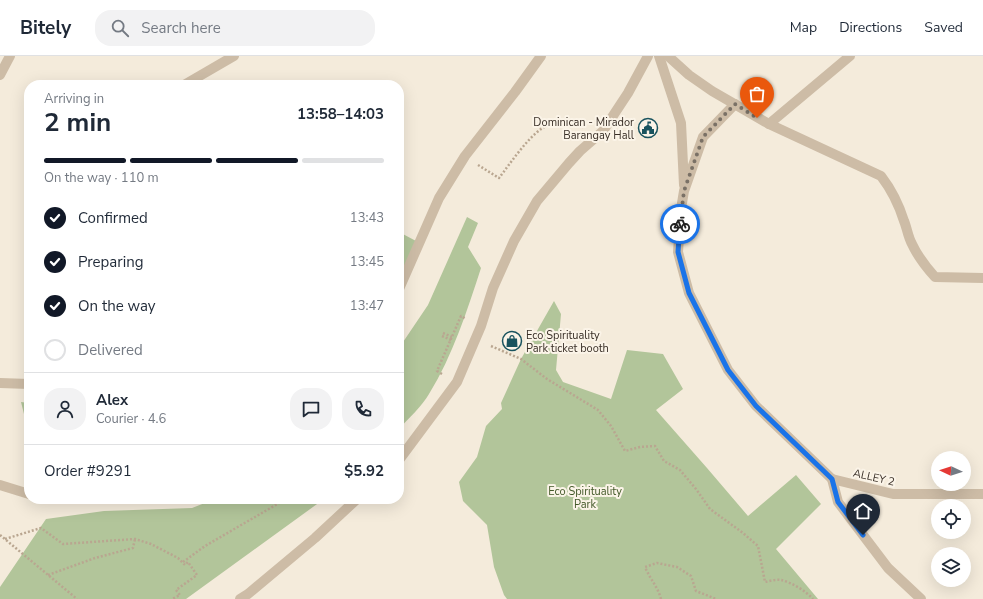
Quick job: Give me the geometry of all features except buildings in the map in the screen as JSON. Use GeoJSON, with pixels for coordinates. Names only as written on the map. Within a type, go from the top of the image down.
{"type":"FeatureCollection","features":[{"type":"Feature","properties":{"kind":"street"},"geometry":{"type":"LineString","coordinates":[[0,75],[10,56]]}},
{"type":"Feature","properties":{"kind":"street"},"geometry":{"type":"LineString","coordinates":[[193,80],[234,56]]}},
{"type":"Feature","properties":{"kind":"street"},"geometry":{"type":"LineString","coordinates":[[404,278],[439,198],[465,156],[541,56]]}},
{"type":"Feature","properties":{"kind":"street"},"geometry":{"type":"LineString","coordinates":[[404,453],[457,382],[481,326],[493,288],[514,241],[536,201],[580,151],[603,131],[628,93],[648,56]]}},
{"type":"Feature","properties":{"kind":"street"},"geometry":{"type":"LineString","coordinates":[[659,56],[681,123],[684,191],[678,252],[689,293],[728,370],[756,406],[832,479],[838,502],[888,568],[921,599]]}},
{"type":"Feature","properties":{"kind":"street"},"geometry":{"type":"LineString","coordinates":[[668,56],[712,92],[769,124],[881,176],[888,185],[904,219],[912,244],[922,262],[935,277],[983,278]]}},
{"type":"Feature","properties":{"kind":"street"},"geometry":{"type":"LineString","coordinates":[[769,124],[850,56]]}},
{"type":"Feature","properties":{"kind":"street"},"geometry":{"type":"LineString","coordinates":[[684,191],[703,137],[735,104]]}},
{"type":"Feature","properties":{"kind":"street"},"geometry":{"type":"LineString","coordinates":[[0,383],[24,384]]}},
{"type":"Feature","properties":{"kind":"street","name":"ALLEY 2"},"geometry":{"type":"LineString","coordinates":[[832,479],[893,494],[983,494]]}},
{"type":"Feature","properties":{"kind":"street"},"geometry":{"type":"LineString","coordinates":[[0,485],[24,492]]}},
{"type":"Feature","properties":{"kind":"street"},"geometry":{"type":"LineString","coordinates":[[240,599],[315,538],[352,504]]}},
{"type":"Feature","properties":{"kind":"path"},"geometry":{"type":"LineString","coordinates":[[465,156],[499,178],[537,130],[549,125],[565,123],[603,131]]}},
{"type":"Feature","properties":{"kind":"path"},"geometry":{"type":"LineString","coordinates":[[438,371],[461,316]]}},
{"type":"Feature","properties":{"kind":"path"},"geometry":{"type":"LineString","coordinates":[[443,335],[451,338]]}},
{"type":"Feature","properties":{"kind":"path"},"geometry":{"type":"LineString","coordinates":[[476,339],[521,359],[547,379],[598,410],[611,426],[625,451],[640,447],[655,446],[664,461],[680,470],[710,509],[758,546],[765,582],[779,580],[791,584],[810,595],[813,599]]}},
{"type":"Feature","properties":{"kind":"path"},"geometry":{"type":"LineString","coordinates":[[183,562],[205,546],[277,504]]}},
{"type":"Feature","properties":{"kind":"path"},"geometry":{"type":"LineString","coordinates":[[5,539],[41,528],[63,544],[135,539],[151,544],[183,562],[185,565],[188,562],[197,575],[176,590],[180,595],[172,599]]}},
{"type":"Feature","properties":{"kind":"path"},"geometry":{"type":"LineString","coordinates":[[0,535],[77,599]]}},
{"type":"Feature","properties":{"kind":"path"},"geometry":{"type":"LineString","coordinates":[[48,575],[95,558],[133,548],[135,539]]}},
{"type":"Feature","properties":{"kind":"path"},"geometry":{"type":"LineString","coordinates":[[661,599],[659,590],[648,575],[645,567],[657,563],[677,567],[691,576],[696,590],[716,599]]}},
{"type":"Feature","properties":{"kind":"green space"},"geometry":{"type":"Polygon","coordinates":[[[467,217],[478,223],[468,247],[481,268],[459,332],[438,379],[423,403],[404,424],[404,341],[428,305],[467,217]]]}},
{"type":"Feature","properties":{"kind":"green space"},"geometry":{"type":"Polygon","coordinates":[[[404,235],[416,241],[404,267],[404,235]]]}},
{"type":"Feature","properties":{"kind":"green space","name":"Eco Spirituality Park"},"geometry":{"type":"Polygon","coordinates":[[[554,301],[561,314],[556,370],[563,382],[611,399],[627,350],[663,354],[683,389],[656,410],[748,516],[796,475],[821,504],[776,549],[818,599],[507,599],[504,595],[494,567],[487,525],[463,501],[459,482],[477,457],[486,426],[502,409],[501,403],[521,359],[554,301]]]}},
{"type":"Feature","properties":{"kind":"green space"},"geometry":{"type":"Polygon","coordinates":[[[21,402],[24,402],[24,414],[21,402]]]}},
{"type":"Feature","properties":{"kind":"green space"},"geometry":{"type":"Polygon","coordinates":[[[202,504],[317,504],[186,599],[0,599],[0,587],[46,519],[104,511],[192,508],[202,504]]]}},
{"type":"Feature","properties":{"kind":"way so far"},"geometry":{"type":"LineString","coordinates":[[680,224],[684,191],[703,137],[735,104],[757,118]]}},
{"type":"Feature","properties":{"kind":"place","name":"Dominican - Mirador Barangay Hall"},"geometry":{"type":"Point","coordinates":[648,128]}},
{"type":"Feature","properties":{"kind":"place","name":"Eco Spirituality Park ticket booth"},"geometry":{"type":"Point","coordinates":[512,341]}},
{"type":"Feature","properties":{"kind":"route"},"geometry":{"type":"LineString","coordinates":[[680,224],[678,252],[689,293],[728,370],[756,406],[832,479],[838,502],[863,535]]}}]}
